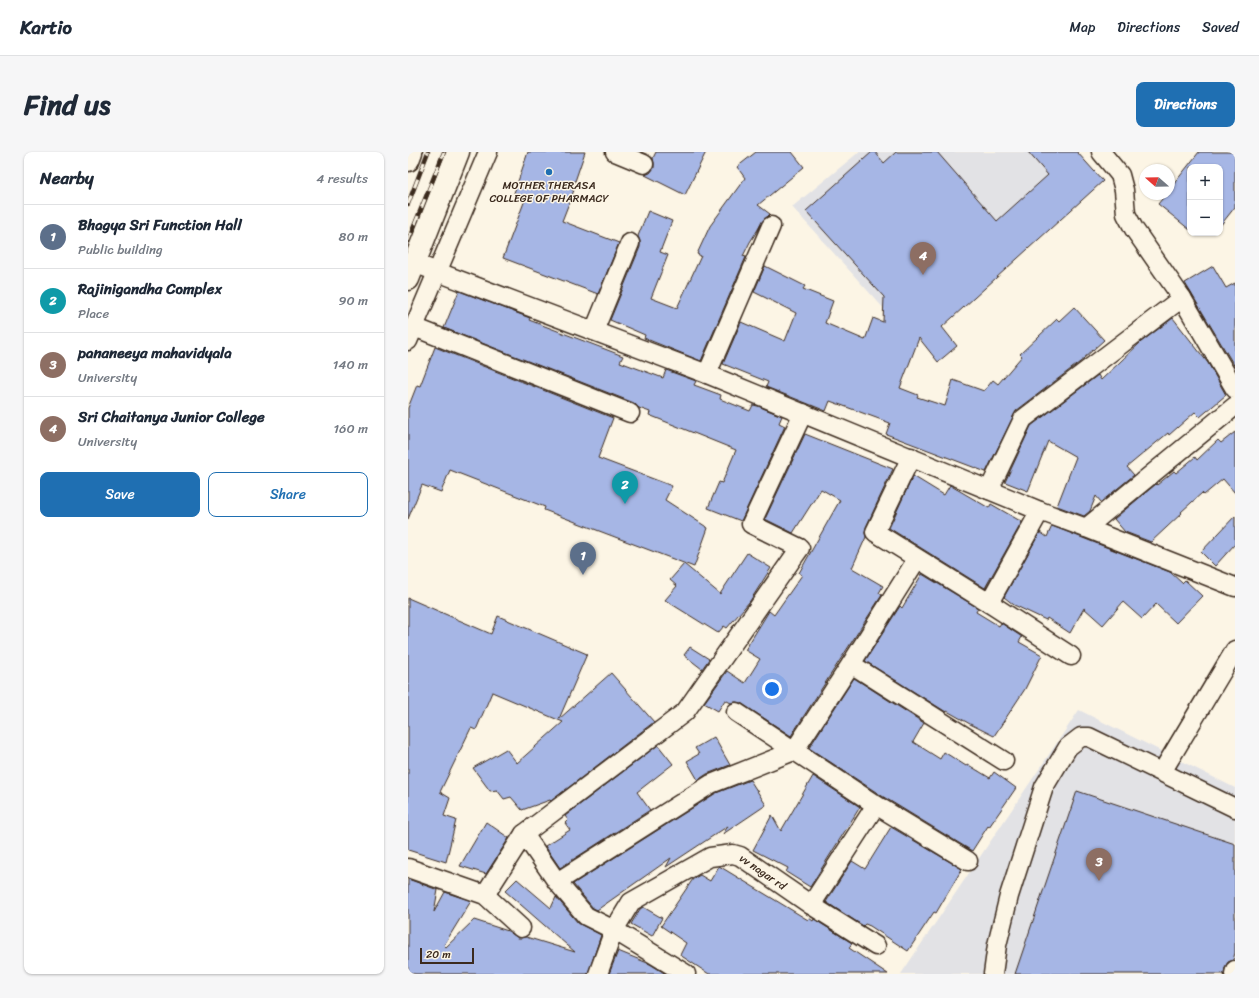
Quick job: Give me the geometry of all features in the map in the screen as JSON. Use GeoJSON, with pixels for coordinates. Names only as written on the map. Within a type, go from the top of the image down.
{"type":"FeatureCollection","features":[{"type":"Feature","properties":{"kind":"highway"},"geometry":{"type":"LineString","coordinates":[[408,160],[411,152]]}},
{"type":"Feature","properties":{"kind":"highway"},"geometry":{"type":"LineString","coordinates":[[411,271],[458,152]]}},
{"type":"Feature","properties":{"kind":"street"},"geometry":{"type":"LineString","coordinates":[[488,152],[411,334],[630,413]]}},
{"type":"Feature","properties":{"kind":"street"},"geometry":{"type":"LineString","coordinates":[[1101,152],[1120,175],[1124,190],[1126,214],[1134,229],[1182,298],[1235,390]]}},
{"type":"Feature","properties":{"kind":"street"},"geometry":{"type":"LineString","coordinates":[[618,153],[644,164]]}},
{"type":"Feature","properties":{"kind":"street"},"geometry":{"type":"LineString","coordinates":[[707,374],[771,226]]}},
{"type":"Feature","properties":{"kind":"street"},"geometry":{"type":"LineString","coordinates":[[594,331],[630,243]]}},
{"type":"Feature","properties":{"kind":"street"},"geometry":{"type":"LineString","coordinates":[[411,271],[437,271],[707,374],[1040,511],[1235,587]]}},
{"type":"Feature","properties":{"kind":"street"},"geometry":{"type":"LineString","coordinates":[[989,490],[1023,419],[1182,298]]}},
{"type":"Feature","properties":{"kind":"street"},"geometry":{"type":"LineString","coordinates":[[1086,528],[1235,406]]}},
{"type":"Feature","properties":{"kind":"street"},"geometry":{"type":"LineString","coordinates":[[485,895],[524,834],[685,712],[800,548],[751,524],[803,413]]}},
{"type":"Feature","properties":{"kind":"street"},"geometry":{"type":"LineString","coordinates":[[911,457],[875,532],[989,603],[1070,656]]}},
{"type":"Feature","properties":{"kind":"street"},"geometry":{"type":"LineString","coordinates":[[989,603],[1040,511]]}},
{"type":"Feature","properties":{"kind":"street"},"geometry":{"type":"LineString","coordinates":[[557,882],[711,784],[794,751],[851,664],[917,558]]}},
{"type":"Feature","properties":{"kind":"street"},"geometry":{"type":"LineString","coordinates":[[1162,772],[1235,650]]}},
{"type":"Feature","properties":{"kind":"street"},"geometry":{"type":"LineString","coordinates":[[851,664],[1004,761]]}},
{"type":"Feature","properties":{"kind":"street"},"geometry":{"type":"LineString","coordinates":[[736,712],[876,805],[968,861]]}},
{"type":"Feature","properties":{"kind":"street"},"geometry":{"type":"LineString","coordinates":[[993,974],[1009,896],[1042,794],[1048,780],[1068,747],[1081,737],[1089,737],[1235,808]]}},
{"type":"Feature","properties":{"kind":"street"},"geometry":{"type":"LineString","coordinates":[[811,905],[876,805]]}},
{"type":"Feature","properties":{"kind":"street"},"geometry":{"type":"LineString","coordinates":[[524,834],[557,882],[586,916],[614,930],[686,974]]}},
{"type":"Feature","properties":{"kind":"street","name":"vv nagar rd"},"geometry":{"type":"LineString","coordinates":[[598,974],[614,930],[631,902],[710,857],[733,854],[740,856],[811,905],[876,946]]}},
{"type":"Feature","properties":{"kind":"street"},"geometry":{"type":"LineString","coordinates":[[408,868],[485,895],[521,928]]}},
{"type":"Feature","properties":{"kind":"street"},"geometry":{"type":"LineString","coordinates":[[1234,974],[1235,970]]}},
{"type":"Feature","properties":{"kind":"shaded area"},"geometry":{"type":"Polygon","coordinates":[[[859,152],[1074,152],[1102,181],[915,343],[792,207],[859,152]]]}},
{"type":"Feature","properties":{"kind":"shaded area"},"geometry":{"type":"Polygon","coordinates":[[[1079,710],[1235,788],[1235,974],[901,974],[1079,710]]]}},
{"type":"Feature","properties":{"kind":"building"},"geometry":{"type":"Polygon","coordinates":[[[528,152],[585,152],[572,190],[574,190],[562,221],[619,243],[598,294],[503,258],[526,197],[514,193],[528,152]]]}},
{"type":"Feature","properties":{"kind":"building"},"geometry":{"type":"Polygon","coordinates":[[[656,152],[706,152],[685,195],[645,175],[650,173],[654,168],[653,158],[656,152]]]}},
{"type":"Feature","properties":{"kind":"building"},"geometry":{"type":"Polygon","coordinates":[[[756,152],[792,152],[804,167],[758,205],[770,214],[762,222],[743,256],[746,257],[701,361],[644,338],[645,335],[610,320],[640,247],[638,236],[648,211],[672,221],[660,252],[668,255],[651,298],[677,308],[701,256],[697,254],[710,226],[745,178],[737,167],[756,152]]]}},
{"type":"Feature","properties":{"kind":"building"},"geometry":{"type":"Polygon","coordinates":[[[872,152],[875,152],[884,163],[896,152],[937,152],[997,221],[1048,175],[1028,152],[1077,152],[1103,181],[942,327],[957,346],[938,362],[919,338],[900,388],[918,395],[917,397],[945,406],[953,380],[984,391],[993,380],[998,384],[1022,356],[1020,354],[1057,319],[1059,321],[1074,307],[1104,340],[1084,359],[1016,411],[986,472],[886,434],[890,423],[830,401],[826,411],[766,387],[768,382],[723,364],[741,322],[785,341],[796,313],[754,292],[765,266],[805,286],[803,289],[833,301],[825,323],[865,340],[873,318],[883,322],[884,297],[806,211],[872,152]]]}},
{"type":"Feature","properties":{"kind":"building"},"geometry":{"type":"Polygon","coordinates":[[[1199,152],[1235,152],[1235,207],[1223,222],[1223,164],[1190,164],[1199,152]]]}},
{"type":"Feature","properties":{"kind":"building"},"geometry":{"type":"Polygon","coordinates":[[[1187,167],[1187,228],[1158,204],[1161,200],[1175,200],[1175,182],[1187,167]]]}},
{"type":"Feature","properties":{"kind":"building"},"geometry":{"type":"Polygon","coordinates":[[[1213,266],[1226,288],[1235,283],[1235,367],[1185,283],[1213,266]]]}},
{"type":"Feature","properties":{"kind":"building"},"geometry":{"type":"Polygon","coordinates":[[[459,291],[623,356],[620,362],[663,378],[666,370],[696,381],[694,385],[721,395],[720,399],[750,411],[753,405],[782,416],[779,423],[785,426],[741,521],[708,508],[719,482],[722,483],[736,450],[649,415],[650,412],[639,408],[634,403],[444,328],[459,291]]]}},
{"type":"Feature","properties":{"kind":"building"},"geometry":{"type":"Polygon","coordinates":[[[1173,318],[1208,363],[1226,395],[1200,417],[1195,412],[1169,435],[1168,433],[1127,467],[1134,475],[1101,502],[1096,496],[1090,511],[1084,516],[1057,506],[1076,457],[1048,441],[1028,491],[1005,482],[1031,426],[1098,375],[1101,380],[1141,342],[1173,318]]]}},
{"type":"Feature","properties":{"kind":"building"},"geometry":{"type":"Polygon","coordinates":[[[435,347],[613,418],[598,458],[672,486],[665,500],[708,528],[694,567],[544,510],[545,507],[450,470],[441,492],[422,485],[408,519],[408,408],[417,385],[420,386],[435,347]]]}},
{"type":"Feature","properties":{"kind":"building"},"geometry":{"type":"Polygon","coordinates":[[[1235,432],[1235,493],[1223,479],[1204,495],[1202,493],[1151,542],[1125,532],[1114,519],[1174,471],[1176,473],[1195,457],[1197,460],[1218,440],[1221,443],[1235,432]]]}},
{"type":"Feature","properties":{"kind":"building"},"geometry":{"type":"Polygon","coordinates":[[[805,434],[893,469],[866,527],[866,537],[852,568],[883,586],[879,593],[882,595],[791,736],[741,703],[731,703],[725,700],[718,711],[704,703],[727,671],[745,683],[760,659],[745,650],[769,611],[774,615],[802,575],[799,573],[840,500],[821,489],[793,533],[765,519],[805,434]]]}},
{"type":"Feature","properties":{"kind":"building"},"geometry":{"type":"Polygon","coordinates":[[[913,476],[944,495],[950,485],[989,508],[991,504],[1022,522],[985,588],[889,528],[913,476]]]}},
{"type":"Feature","properties":{"kind":"building"},"geometry":{"type":"Polygon","coordinates":[[[1235,516],[1235,544],[1215,566],[1201,552],[1235,516]]]}},
{"type":"Feature","properties":{"kind":"building"},"geometry":{"type":"Polygon","coordinates":[[[1052,526],[1170,572],[1182,583],[1185,580],[1202,596],[1176,623],[1156,604],[1142,619],[1123,602],[1103,625],[1084,608],[1070,633],[1047,618],[1046,620],[1014,605],[1004,597],[1040,532],[1047,537],[1052,526]]]}},
{"type":"Feature","properties":{"kind":"building"},"geometry":{"type":"Polygon","coordinates":[[[747,553],[771,568],[750,601],[727,628],[724,626],[718,633],[665,600],[677,586],[670,580],[684,564],[720,594],[747,553]]]}},
{"type":"Feature","properties":{"kind":"building"},"geometry":{"type":"Polygon","coordinates":[[[922,574],[978,608],[976,612],[999,626],[1001,623],[1022,637],[1019,642],[1042,655],[1025,689],[994,736],[947,711],[946,712],[865,661],[900,606],[902,608],[922,574]]]}},
{"type":"Feature","properties":{"kind":"building"},"geometry":{"type":"Polygon","coordinates":[[[408,598],[491,634],[498,616],[587,654],[559,719],[611,673],[654,722],[551,801],[550,800],[522,810],[511,797],[504,799],[497,790],[490,791],[473,768],[506,749],[517,763],[563,722],[492,692],[476,730],[471,728],[440,792],[450,798],[444,816],[456,820],[446,862],[408,850],[408,598]]]}},
{"type":"Feature","properties":{"kind":"building"},"geometry":{"type":"Polygon","coordinates":[[[690,647],[709,659],[702,669],[684,655],[690,647]]]}},
{"type":"Feature","properties":{"kind":"building"},"geometry":{"type":"Polygon","coordinates":[[[854,678],[924,723],[913,742],[940,759],[944,752],[966,766],[967,764],[990,778],[994,772],[1016,788],[972,851],[882,796],[809,748],[854,678]]]}},
{"type":"Feature","properties":{"kind":"building"},"geometry":{"type":"Polygon","coordinates":[[[714,737],[730,765],[707,774],[698,780],[687,761],[699,754],[695,748],[714,737]]]}},
{"type":"Feature","properties":{"kind":"building"},"geometry":{"type":"Polygon","coordinates":[[[658,745],[673,764],[637,792],[650,810],[560,868],[545,846],[570,830],[565,823],[568,820],[565,816],[658,745]]]}},
{"type":"Feature","properties":{"kind":"building"},"geometry":{"type":"Polygon","coordinates":[[[813,776],[860,807],[810,887],[786,872],[788,868],[753,850],[772,815],[781,831],[813,776]]]}},
{"type":"Feature","properties":{"kind":"building"},"geometry":{"type":"Polygon","coordinates":[[[750,780],[766,805],[723,834],[728,826],[666,867],[671,858],[597,910],[593,908],[573,884],[716,793],[750,780]]]}},
{"type":"Feature","properties":{"kind":"building"},"geometry":{"type":"Polygon","coordinates":[[[1077,791],[1235,844],[1235,953],[1233,960],[1228,962],[1225,967],[1224,974],[1015,974],[1077,791]]]}},
{"type":"Feature","properties":{"kind":"building"},"geometry":{"type":"Polygon","coordinates":[[[486,822],[509,838],[486,874],[460,866],[486,822]]]}},
{"type":"Feature","properties":{"kind":"building"},"geometry":{"type":"Polygon","coordinates":[[[891,827],[962,869],[936,913],[934,912],[908,951],[870,926],[865,924],[863,926],[826,902],[852,861],[865,869],[891,827]]]}},
{"type":"Feature","properties":{"kind":"building"},"geometry":{"type":"Polygon","coordinates":[[[719,866],[808,920],[809,918],[813,921],[814,919],[852,943],[849,948],[888,974],[709,974],[680,955],[686,943],[661,926],[693,879],[700,875],[710,881],[719,866]]]}},
{"type":"Feature","properties":{"kind":"building"},"geometry":{"type":"Polygon","coordinates":[[[408,879],[438,890],[434,912],[445,892],[471,901],[444,945],[446,947],[474,920],[508,931],[518,938],[526,937],[575,952],[505,891],[517,879],[551,908],[556,897],[578,923],[601,935],[588,974],[415,974],[408,972],[408,879]]]}},
{"type":"Feature","properties":{"kind":"building"},"geometry":{"type":"Polygon","coordinates":[[[643,907],[662,918],[652,936],[631,924],[640,909],[643,907]]]}},
{"type":"Feature","properties":{"kind":"building"},"geometry":{"type":"Polygon","coordinates":[[[618,951],[650,964],[666,974],[609,974],[618,951]]]}},
{"type":"Feature","properties":{"kind":"railway"},"geometry":{"type":"LineString","coordinates":[[408,204],[428,152]]}},
{"type":"Feature","properties":{"kind":"railway"},"geometry":{"type":"LineString","coordinates":[[408,241],[444,152]]}},
{"type":"Feature","properties":{"kind":"place","name":"MOTHER THERASA COLLEGE OF PHARMACY"},"geometry":{"type":"Point","coordinates":[549,172]}},
{"type":"Feature","properties":{"kind":"place","name":"Sri Chaitanya Junior College"},"geometry":{"type":"Point","coordinates":[923,275]}},
{"type":"Feature","properties":{"kind":"place","name":"Rajinigandha Complex"},"geometry":{"type":"Point","coordinates":[625,504]}},
{"type":"Feature","properties":{"kind":"place","name":"Bhagya Sri Function Hall"},"geometry":{"type":"Point","coordinates":[583,575]}},
{"type":"Feature","properties":{"kind":"place","name":"pananeeya mahavidyala"},"geometry":{"type":"Point","coordinates":[1099,881]}}]}
